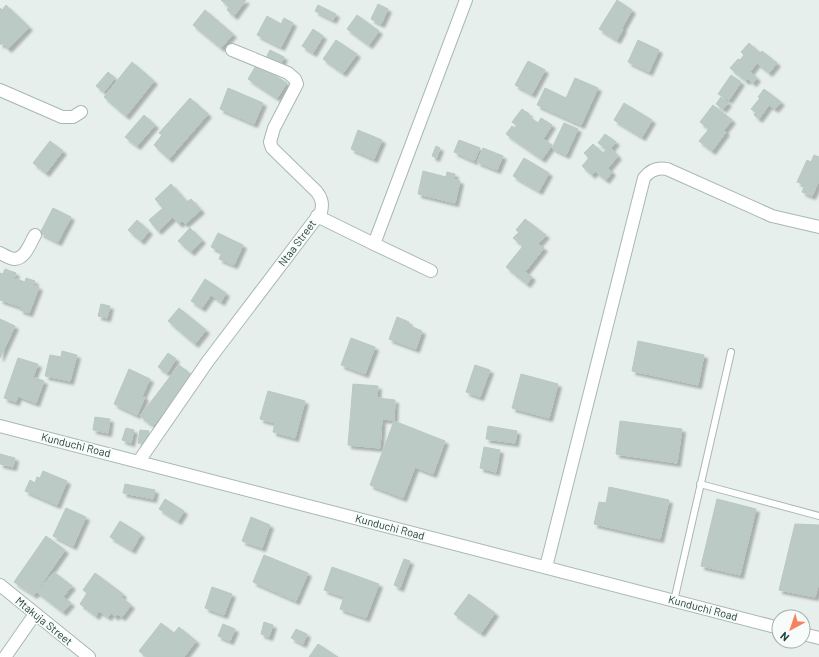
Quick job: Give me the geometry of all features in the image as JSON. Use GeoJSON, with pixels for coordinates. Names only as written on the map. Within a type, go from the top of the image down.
{"type":"FeatureCollection","features":[{"type":"Feature","properties":{"kind":"street"},"geometry":{"type":"LineString","coordinates":[[374,244],[466,0]]}},
{"type":"Feature","properties":{"kind":"street","name":"Ntaa Street"},"geometry":{"type":"LineString","coordinates":[[139,461],[208,361],[318,216],[322,207],[321,197],[272,148],[270,142],[274,128],[297,84],[295,79],[288,73],[232,50]]}},
{"type":"Feature","properties":{"kind":"street"},"geometry":{"type":"LineString","coordinates":[[0,90],[62,117],[72,117],[81,112]]}},
{"type":"Feature","properties":{"kind":"street"},"geometry":{"type":"LineString","coordinates":[[546,567],[644,178],[657,168],[667,169],[772,216],[819,227]]}},
{"type":"Feature","properties":{"kind":"street"},"geometry":{"type":"LineString","coordinates":[[318,216],[431,271]]}},
{"type":"Feature","properties":{"kind":"street"},"geometry":{"type":"LineString","coordinates":[[0,254],[12,258],[20,257],[24,254],[35,235]]}},
{"type":"Feature","properties":{"kind":"street","name":"Kunduchi Road"},"geometry":{"type":"LineString","coordinates":[[0,426],[771,626]]}},
{"type":"Feature","properties":{"kind":"street","name":"Mtakuja Street"},"geometry":{"type":"LineString","coordinates":[[0,585],[89,657]]}},
{"type":"Feature","properties":{"kind":"street"},"geometry":{"type":"LineString","coordinates":[[5,657],[35,614]]}},
{"type":"Feature","properties":{"kind":"lane"},"geometry":{"type":"LineString","coordinates":[[674,601],[731,352]]}},
{"type":"Feature","properties":{"kind":"lane"},"geometry":{"type":"LineString","coordinates":[[700,484],[819,516]]}},
{"type":"Feature","properties":{"kind":"building"},"geometry":{"type":"Polygon","coordinates":[[[221,0],[246,0],[234,16],[227,10],[229,7],[221,0]]]}},
{"type":"Feature","properties":{"kind":"building"},"geometry":{"type":"Polygon","coordinates":[[[617,0],[632,10],[617,40],[599,29],[617,0]]]}},
{"type":"Feature","properties":{"kind":"building"},"geometry":{"type":"Polygon","coordinates":[[[378,4],[388,9],[381,24],[371,19],[378,4]]]}},
{"type":"Feature","properties":{"kind":"building"},"geometry":{"type":"Polygon","coordinates":[[[6,5],[29,27],[8,49],[2,43],[0,45],[0,8],[2,10],[6,5]]]}},
{"type":"Feature","properties":{"kind":"building"},"geometry":{"type":"Polygon","coordinates":[[[318,5],[336,14],[333,20],[315,11],[318,5]]]}},
{"type":"Feature","properties":{"kind":"building"},"geometry":{"type":"Polygon","coordinates":[[[205,10],[233,34],[221,48],[193,25],[205,10]]]}},
{"type":"Feature","properties":{"kind":"building"},"geometry":{"type":"Polygon","coordinates":[[[357,15],[379,31],[369,45],[347,29],[357,15]]]}},
{"type":"Feature","properties":{"kind":"building"},"geometry":{"type":"Polygon","coordinates":[[[267,16],[281,24],[284,18],[293,23],[281,47],[257,35],[267,16]]]}},
{"type":"Feature","properties":{"kind":"building"},"geometry":{"type":"Polygon","coordinates":[[[313,29],[323,36],[313,53],[302,46],[313,29]]]}},
{"type":"Feature","properties":{"kind":"building"},"geometry":{"type":"Polygon","coordinates":[[[336,40],[357,54],[343,73],[323,59],[336,40]]]}},
{"type":"Feature","properties":{"kind":"building"},"geometry":{"type":"Polygon","coordinates":[[[638,40],[659,50],[649,72],[628,62],[638,40]]]}},
{"type":"Feature","properties":{"kind":"building"},"geometry":{"type":"Polygon","coordinates":[[[749,43],[760,53],[762,51],[777,63],[769,73],[757,63],[750,72],[757,78],[753,83],[748,79],[746,81],[730,68],[744,55],[741,52],[749,43]]]}},
{"type":"Feature","properties":{"kind":"building"},"geometry":{"type":"Polygon","coordinates":[[[270,50],[284,57],[280,65],[266,58],[270,50]]]}},
{"type":"Feature","properties":{"kind":"building"},"geometry":{"type":"Polygon","coordinates":[[[528,61],[545,70],[532,94],[515,85],[528,61]]]}},
{"type":"Feature","properties":{"kind":"building"},"geometry":{"type":"Polygon","coordinates":[[[132,62],[154,81],[126,116],[104,97],[132,62]]]}},
{"type":"Feature","properties":{"kind":"building"},"geometry":{"type":"Polygon","coordinates":[[[257,64],[287,83],[277,98],[248,79],[257,64]]]}},
{"type":"Feature","properties":{"kind":"building"},"geometry":{"type":"Polygon","coordinates":[[[108,72],[115,78],[104,92],[96,86],[108,72]]]}},
{"type":"Feature","properties":{"kind":"building"},"geometry":{"type":"Polygon","coordinates":[[[731,75],[741,82],[729,100],[718,94],[731,75]]]}},
{"type":"Feature","properties":{"kind":"building"},"geometry":{"type":"Polygon","coordinates":[[[575,78],[598,88],[581,125],[537,105],[545,88],[566,98],[575,78]]]}},
{"type":"Feature","properties":{"kind":"building"},"geometry":{"type":"Polygon","coordinates":[[[228,88],[263,103],[254,124],[220,109],[228,88]]]}},
{"type":"Feature","properties":{"kind":"building"},"geometry":{"type":"Polygon","coordinates":[[[764,89],[781,102],[775,109],[769,105],[759,119],[754,115],[756,113],[751,109],[760,98],[758,97],[764,89]]]}},
{"type":"Feature","properties":{"kind":"building"},"geometry":{"type":"Polygon","coordinates":[[[721,97],[728,103],[723,109],[716,104],[721,97]]]}},
{"type":"Feature","properties":{"kind":"building"},"geometry":{"type":"Polygon","coordinates":[[[190,98],[208,114],[169,159],[154,145],[162,135],[159,133],[190,98]]]}},
{"type":"Feature","properties":{"kind":"building"},"geometry":{"type":"Polygon","coordinates":[[[624,103],[652,120],[642,137],[614,120],[624,103]]]}},
{"type":"Feature","properties":{"kind":"building"},"geometry":{"type":"Polygon","coordinates":[[[713,105],[732,120],[724,130],[726,132],[712,151],[699,141],[709,129],[700,122],[713,105]]]}},
{"type":"Feature","properties":{"kind":"building"},"geometry":{"type":"Polygon","coordinates":[[[522,109],[529,114],[528,116],[538,123],[541,118],[552,125],[543,139],[552,145],[542,159],[506,134],[512,126],[515,128],[517,126],[512,122],[522,109]]]}},
{"type":"Feature","properties":{"kind":"building"},"geometry":{"type":"Polygon","coordinates":[[[144,115],[155,125],[137,146],[125,137],[144,115]]]}},
{"type":"Feature","properties":{"kind":"building"},"geometry":{"type":"Polygon","coordinates":[[[564,123],[578,129],[566,155],[552,148],[564,123]]]}},
{"type":"Feature","properties":{"kind":"building"},"geometry":{"type":"Polygon","coordinates":[[[358,130],[382,140],[374,159],[351,149],[358,130]]]}},
{"type":"Feature","properties":{"kind":"building"},"geometry":{"type":"Polygon","coordinates":[[[605,134],[616,142],[611,148],[609,146],[607,149],[598,143],[605,134]]]}},
{"type":"Feature","properties":{"kind":"building"},"geometry":{"type":"Polygon","coordinates":[[[459,140],[480,148],[474,161],[454,152],[459,140]]]}},
{"type":"Feature","properties":{"kind":"building"},"geometry":{"type":"Polygon","coordinates":[[[50,141],[63,151],[46,173],[33,163],[50,141]]]}},
{"type":"Feature","properties":{"kind":"building"},"geometry":{"type":"Polygon","coordinates":[[[593,144],[603,153],[609,146],[618,156],[608,168],[612,172],[606,180],[595,171],[592,175],[582,166],[589,158],[584,153],[593,144]]]}},
{"type":"Feature","properties":{"kind":"building"},"geometry":{"type":"Polygon","coordinates":[[[436,146],[440,148],[436,158],[432,156],[436,146]]]}},
{"type":"Feature","properties":{"kind":"building"},"geometry":{"type":"Polygon","coordinates":[[[483,148],[503,156],[497,170],[477,162],[483,148]]]}},
{"type":"Feature","properties":{"kind":"building"},"geometry":{"type":"Polygon","coordinates":[[[814,155],[819,157],[819,181],[812,196],[802,192],[805,185],[797,182],[807,160],[811,162],[814,155]]]}},
{"type":"Feature","properties":{"kind":"building"},"geometry":{"type":"Polygon","coordinates":[[[524,158],[549,173],[539,191],[513,176],[524,158]]]}},
{"type":"Feature","properties":{"kind":"building"},"geometry":{"type":"Polygon","coordinates":[[[423,171],[446,177],[447,172],[455,174],[454,179],[460,181],[455,203],[418,194],[423,171]]]}},
{"type":"Feature","properties":{"kind":"building"},"geometry":{"type":"Polygon","coordinates":[[[171,184],[187,202],[191,199],[201,210],[185,224],[182,221],[179,224],[173,217],[158,231],[149,220],[163,208],[155,199],[171,184]]]}},
{"type":"Feature","properties":{"kind":"building"},"geometry":{"type":"Polygon","coordinates":[[[53,208],[71,217],[58,242],[40,233],[53,208]]]}},
{"type":"Feature","properties":{"kind":"building"},"geometry":{"type":"Polygon","coordinates":[[[525,219],[546,235],[538,244],[544,248],[525,272],[532,277],[527,284],[506,267],[523,246],[513,238],[519,232],[516,230],[525,219]]]}},
{"type":"Feature","properties":{"kind":"building"},"geometry":{"type":"Polygon","coordinates":[[[137,220],[149,231],[141,241],[128,230],[137,220]]]}},
{"type":"Feature","properties":{"kind":"building"},"geometry":{"type":"Polygon","coordinates":[[[190,228],[202,240],[191,252],[178,241],[190,228]]]}},
{"type":"Feature","properties":{"kind":"building"},"geometry":{"type":"Polygon","coordinates":[[[218,233],[243,245],[234,265],[219,259],[222,252],[211,247],[218,233]]]}},
{"type":"Feature","properties":{"kind":"building"},"geometry":{"type":"Polygon","coordinates":[[[5,269],[16,273],[14,278],[25,282],[26,278],[35,281],[33,285],[39,287],[29,313],[20,310],[21,307],[0,300],[0,273],[3,274],[5,269]]]}},
{"type":"Feature","properties":{"kind":"building"},"geometry":{"type":"Polygon","coordinates":[[[205,279],[226,293],[221,302],[211,295],[202,308],[191,301],[205,279]]]}},
{"type":"Feature","properties":{"kind":"building"},"geometry":{"type":"Polygon","coordinates":[[[101,304],[110,306],[107,318],[98,316],[101,304]]]}},
{"type":"Feature","properties":{"kind":"building"},"geometry":{"type":"Polygon","coordinates":[[[179,308],[206,330],[195,344],[168,321],[179,308]]]}},
{"type":"Feature","properties":{"kind":"building"},"geometry":{"type":"Polygon","coordinates":[[[397,317],[409,322],[408,325],[422,331],[416,349],[389,339],[397,317]]]}},
{"type":"Feature","properties":{"kind":"building"},"geometry":{"type":"Polygon","coordinates":[[[0,319],[15,326],[0,358],[0,319]]]}},
{"type":"Feature","properties":{"kind":"building"},"geometry":{"type":"Polygon","coordinates":[[[351,338],[375,347],[365,374],[341,365],[351,338]]]}},
{"type":"Feature","properties":{"kind":"building"},"geometry":{"type":"Polygon","coordinates":[[[638,341],[704,355],[698,385],[632,371],[638,341]]]}},
{"type":"Feature","properties":{"kind":"building"},"geometry":{"type":"Polygon","coordinates":[[[62,351],[77,355],[70,381],[45,376],[50,355],[61,357],[62,351]]]}},
{"type":"Feature","properties":{"kind":"building"},"geometry":{"type":"Polygon","coordinates":[[[168,353],[176,359],[167,373],[158,367],[168,353]]]}},
{"type":"Feature","properties":{"kind":"building"},"geometry":{"type":"Polygon","coordinates":[[[18,358],[38,364],[33,377],[44,381],[36,403],[18,396],[16,402],[4,398],[18,358]]]}},
{"type":"Feature","properties":{"kind":"building"},"geometry":{"type":"Polygon","coordinates":[[[179,365],[192,375],[153,426],[140,416],[179,365]]]}},
{"type":"Feature","properties":{"kind":"building"},"geometry":{"type":"Polygon","coordinates":[[[475,365],[490,370],[480,397],[466,392],[475,365]]]}},
{"type":"Feature","properties":{"kind":"building"},"geometry":{"type":"Polygon","coordinates":[[[129,369],[150,379],[142,396],[145,397],[137,415],[114,404],[129,369]]]}},
{"type":"Feature","properties":{"kind":"building"},"geometry":{"type":"Polygon","coordinates":[[[521,374],[558,384],[549,418],[512,408],[521,374]]]}},
{"type":"Feature","properties":{"kind":"building"},"geometry":{"type":"Polygon","coordinates":[[[353,384],[378,386],[377,398],[395,400],[394,420],[382,419],[380,448],[348,445],[353,384]]]}},
{"type":"Feature","properties":{"kind":"building"},"geometry":{"type":"Polygon","coordinates":[[[268,391],[305,401],[295,438],[273,432],[275,423],[260,419],[268,391]]]}},
{"type":"Feature","properties":{"kind":"building"},"geometry":{"type":"Polygon","coordinates":[[[95,417],[110,419],[108,433],[93,430],[95,417]]]}},
{"type":"Feature","properties":{"kind":"building"},"geometry":{"type":"Polygon","coordinates":[[[394,421],[445,441],[433,474],[415,467],[403,498],[370,485],[394,421]]]}},
{"type":"Feature","properties":{"kind":"building"},"geometry":{"type":"Polygon","coordinates":[[[620,421],[682,429],[677,463],[616,454],[620,421]]]}},
{"type":"Feature","properties":{"kind":"building"},"geometry":{"type":"Polygon","coordinates":[[[488,426],[517,431],[515,443],[486,439],[488,426]]]}},
{"type":"Feature","properties":{"kind":"building"},"geometry":{"type":"Polygon","coordinates":[[[126,428],[134,430],[131,443],[122,440],[126,428]]]}},
{"type":"Feature","properties":{"kind":"building"},"geometry":{"type":"Polygon","coordinates":[[[140,430],[149,431],[147,444],[138,443],[140,430]]]}},
{"type":"Feature","properties":{"kind":"building"},"geometry":{"type":"Polygon","coordinates":[[[484,447],[500,450],[496,472],[480,468],[484,447]]]}},
{"type":"Feature","properties":{"kind":"building"},"geometry":{"type":"Polygon","coordinates":[[[0,454],[15,458],[13,467],[0,464],[0,454]]]}},
{"type":"Feature","properties":{"kind":"building"},"geometry":{"type":"Polygon","coordinates":[[[43,471],[67,481],[57,505],[25,491],[30,480],[35,483],[37,477],[40,478],[43,471]]]}},
{"type":"Feature","properties":{"kind":"building"},"geometry":{"type":"Polygon","coordinates":[[[125,484],[155,490],[153,499],[123,493],[125,484]]]}},
{"type":"Feature","properties":{"kind":"building"},"geometry":{"type":"Polygon","coordinates":[[[609,487],[669,500],[660,539],[594,524],[599,502],[606,503],[609,487]]]}},
{"type":"Feature","properties":{"kind":"building"},"geometry":{"type":"Polygon","coordinates":[[[165,499],[184,511],[178,521],[159,509],[165,499]]]}},
{"type":"Feature","properties":{"kind":"building"},"geometry":{"type":"Polygon","coordinates":[[[717,499],[756,509],[740,575],[701,566],[717,499]]]}},
{"type":"Feature","properties":{"kind":"building"},"geometry":{"type":"Polygon","coordinates":[[[66,508],[86,517],[73,546],[53,536],[66,508]]]}},
{"type":"Feature","properties":{"kind":"building"},"geometry":{"type":"Polygon","coordinates":[[[251,517],[270,525],[262,548],[242,541],[251,517]]]}},
{"type":"Feature","properties":{"kind":"building"},"geometry":{"type":"Polygon","coordinates":[[[120,521],[141,534],[132,550],[110,537],[120,521]]]}},
{"type":"Feature","properties":{"kind":"building"},"geometry":{"type":"Polygon","coordinates":[[[795,524],[819,525],[819,582],[815,597],[779,590],[795,524]]]}},
{"type":"Feature","properties":{"kind":"building"},"geometry":{"type":"Polygon","coordinates":[[[46,536],[65,550],[34,595],[14,582],[46,536]]]}},
{"type":"Feature","properties":{"kind":"building"},"geometry":{"type":"Polygon","coordinates":[[[264,555],[308,573],[296,601],[253,582],[264,555]]]}},
{"type":"Feature","properties":{"kind":"building"},"geometry":{"type":"Polygon","coordinates":[[[404,559],[410,561],[400,588],[394,585],[404,559]]]}},
{"type":"Feature","properties":{"kind":"building"},"geometry":{"type":"Polygon","coordinates":[[[332,567],[379,584],[366,618],[340,609],[344,597],[324,590],[332,567]]]}},
{"type":"Feature","properties":{"kind":"building"},"geometry":{"type":"Polygon","coordinates":[[[54,572],[72,586],[63,597],[71,603],[63,612],[37,592],[54,572]]]}},
{"type":"Feature","properties":{"kind":"building"},"geometry":{"type":"Polygon","coordinates":[[[95,573],[123,594],[121,597],[131,605],[122,617],[117,614],[115,617],[111,613],[108,617],[99,611],[96,616],[80,604],[87,593],[83,590],[95,573]]]}},
{"type":"Feature","properties":{"kind":"building"},"geometry":{"type":"Polygon","coordinates":[[[212,587],[232,594],[224,615],[205,608],[212,587]]]}},
{"type":"Feature","properties":{"kind":"building"},"geometry":{"type":"Polygon","coordinates":[[[469,594],[495,613],[481,633],[454,614],[469,594]]]}},
{"type":"Feature","properties":{"kind":"building"},"geometry":{"type":"Polygon","coordinates":[[[264,622],[273,625],[269,637],[261,634],[264,622]]]}},
{"type":"Feature","properties":{"kind":"building"},"geometry":{"type":"Polygon","coordinates":[[[161,623],[174,633],[179,627],[196,641],[184,657],[147,657],[139,651],[161,623]]]}},
{"type":"Feature","properties":{"kind":"building"},"geometry":{"type":"Polygon","coordinates":[[[223,624],[235,629],[230,641],[218,636],[223,624]]]}},
{"type":"Feature","properties":{"kind":"building"},"geometry":{"type":"Polygon","coordinates":[[[296,629],[307,634],[303,644],[291,638],[296,629]]]}},
{"type":"Feature","properties":{"kind":"building"},"geometry":{"type":"Polygon","coordinates":[[[318,644],[338,657],[309,657],[318,644]]]}}]}
